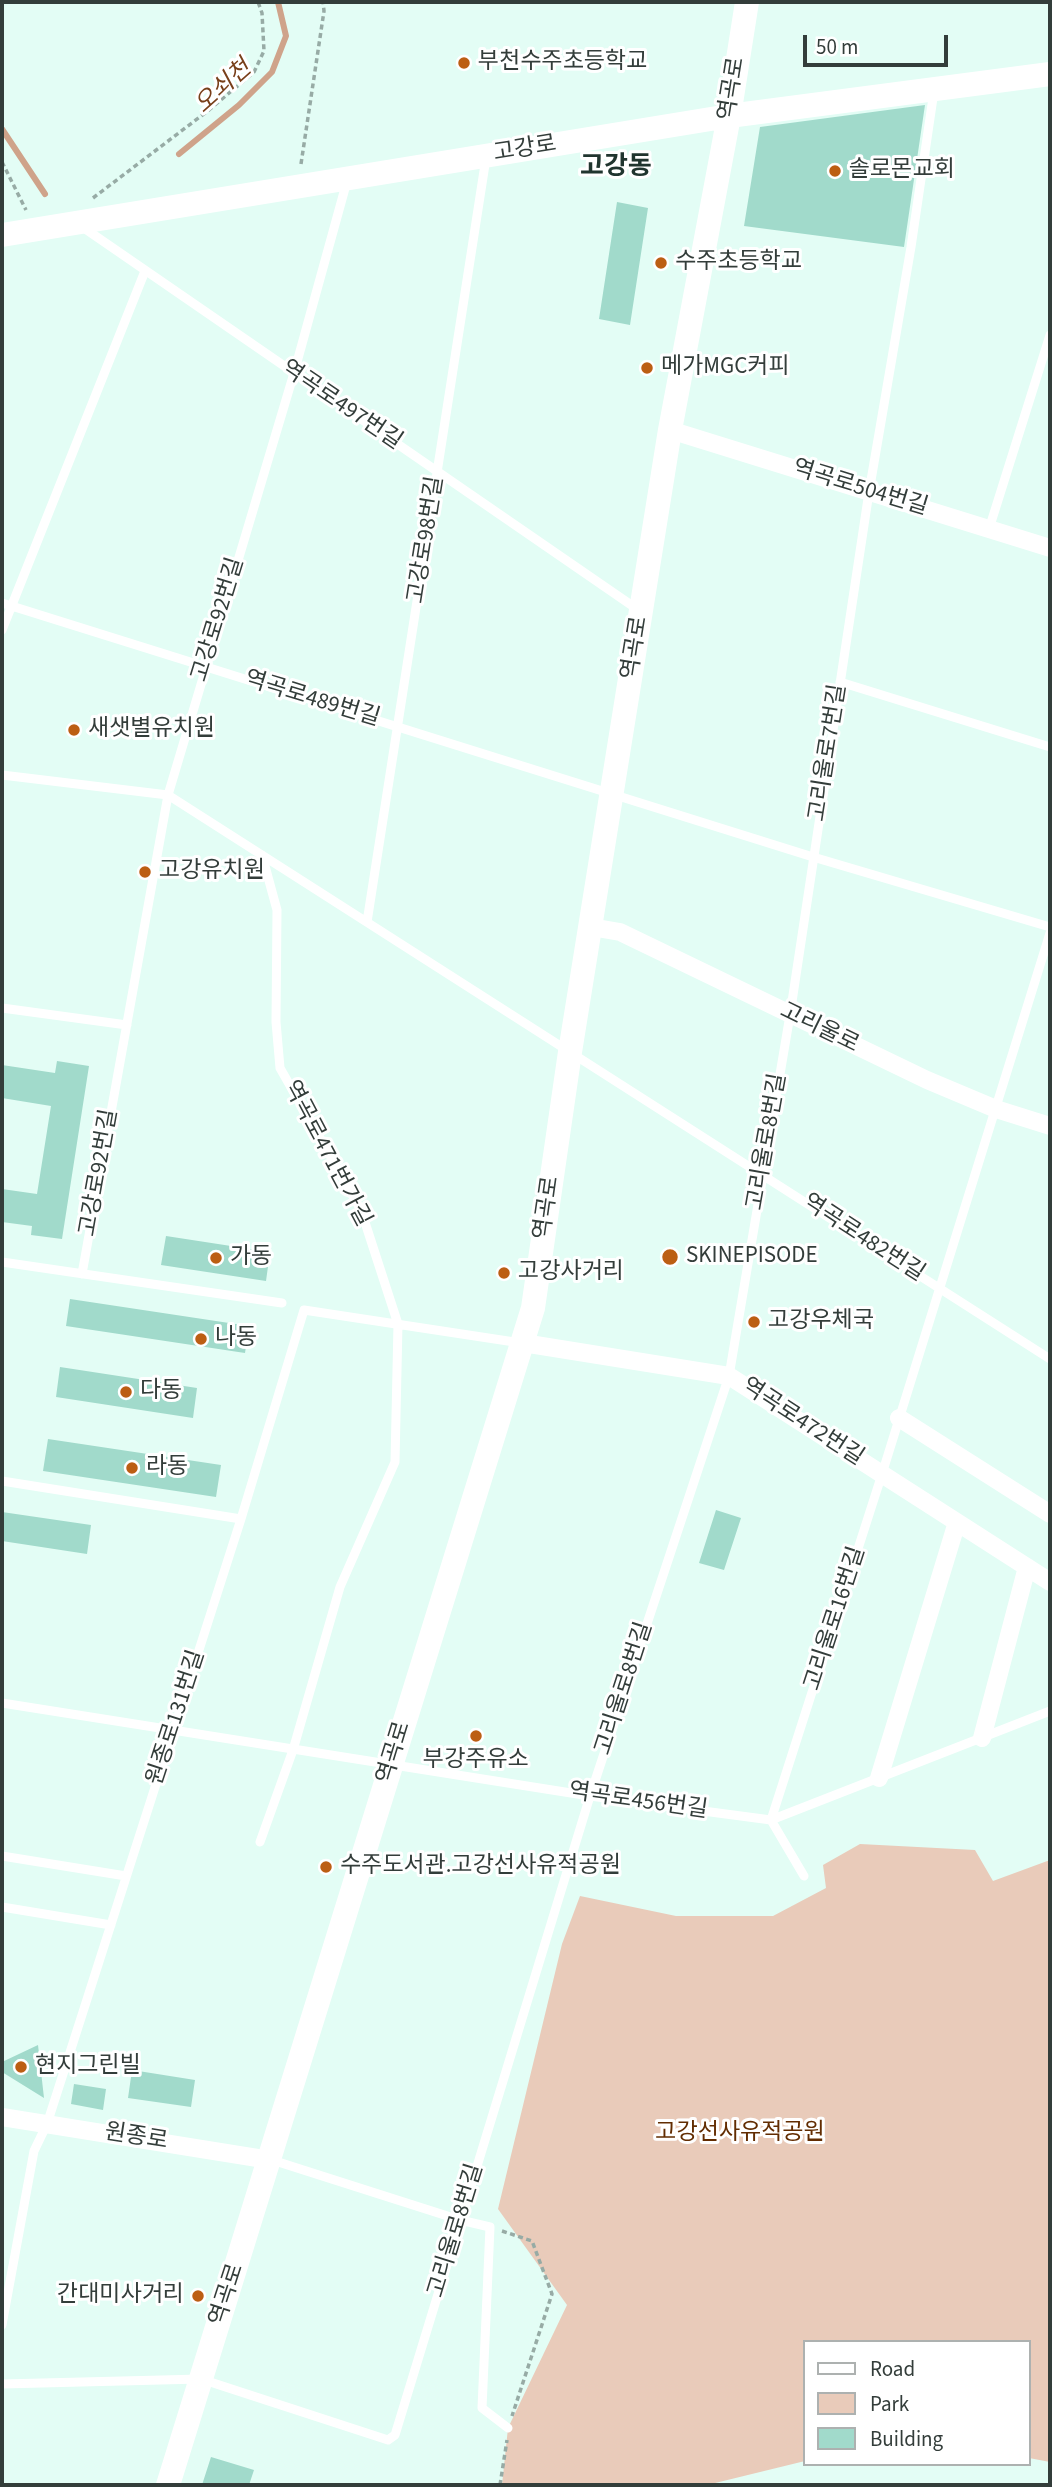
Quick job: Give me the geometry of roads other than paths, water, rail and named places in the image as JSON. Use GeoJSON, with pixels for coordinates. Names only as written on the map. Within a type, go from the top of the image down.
{"type":"FeatureCollection","features":[{"type":"Feature","properties":{"kind":"street","name":"역곡로"},"geometry":{"type":"LineString","coordinates":[[168,2485],[271,2160],[533,1308],[570,1052],[670,430],[729,116],[747,2]]}},
{"type":"Feature","properties":{"kind":"street","name":"고강로"},"geometry":{"type":"LineString","coordinates":[[2,235],[36,229],[82,212],[298,187],[729,116],[1050,74]]}},
{"type":"Feature","properties":{"kind":"street","name":"역곡로504번길"},"geometry":{"type":"LineString","coordinates":[[670,430],[1050,548]]}},
{"type":"Feature","properties":{"kind":"street","name":"고리울로"},"geometry":{"type":"LineString","coordinates":[[591,926],[620,932],[926,1080],[996,1109],[1050,1126]]}},
{"type":"Feature","properties":{"kind":"street","name":"역곡로472번길"},"geometry":{"type":"LineString","coordinates":[[523,1343],[729,1376],[1027,1567],[1049,1578]]}},
{"type":"Feature","properties":{"kind":"street"},"geometry":{"type":"LineString","coordinates":[[899,1418],[1050,1514]]}},
{"type":"Feature","properties":{"kind":"street"},"geometry":{"type":"LineString","coordinates":[[879,1778],[957,1522]]}},
{"type":"Feature","properties":{"kind":"street"},"geometry":{"type":"LineString","coordinates":[[982,1738],[1027,1567]]}},
{"type":"Feature","properties":{"kind":"street","name":"원종로"},"geometry":{"type":"LineString","coordinates":[[2,2117],[271,2160]]}},
{"type":"Feature","properties":{"kind":"lane","name":"고리울로7번길"},"geometry":{"type":"LineString","coordinates":[[790,1015],[869,492],[911,247],[934,89]]}},
{"type":"Feature","properties":{"kind":"lane","name":"고강로98번길"},"geometry":{"type":"LineString","coordinates":[[367,922],[486,157]]}},
{"type":"Feature","properties":{"kind":"lane","name":"고강로92번길"},"geometry":{"type":"LineString","coordinates":[[82,1274],[167,795],[348,179]]}},
{"type":"Feature","properties":{"kind":"lane","name":"역곡로497번길"},"geometry":{"type":"LineString","coordinates":[[82,212],[145,271],[641,612]]}},
{"type":"Feature","properties":{"kind":"lane"},"geometry":{"type":"LineString","coordinates":[[2,630],[6,605],[145,271]]}},
{"type":"Feature","properties":{"kind":"lane"},"geometry":{"type":"LineString","coordinates":[[989,528],[1050,335]]}},
{"type":"Feature","properties":{"kind":"lane","name":"역곡로489번길"},"geometry":{"type":"LineString","coordinates":[[6,605],[814,857],[1050,927]]}},
{"type":"Feature","properties":{"kind":"lane"},"geometry":{"type":"LineString","coordinates":[[840,682],[1050,747]]}},
{"type":"Feature","properties":{"kind":"lane"},"geometry":{"type":"LineString","coordinates":[[2,775],[167,795]]}},
{"type":"Feature","properties":{"kind":"lane","name":"역곡로482번길"},"geometry":{"type":"LineString","coordinates":[[167,795],[1050,1359]]}},
{"type":"Feature","properties":{"kind":"lane","name":"역곡로471번가길"},"geometry":{"type":"LineString","coordinates":[[262,855],[277,910],[276,1023],[280,1068],[361,1210],[398,1324],[395,1462],[340,1587],[293,1750]]}},
{"type":"Feature","properties":{"kind":"lane","name":"고리울로16번길"},"geometry":{"type":"LineString","coordinates":[[771,1820],[1050,933]]}},
{"type":"Feature","properties":{"kind":"lane"},"geometry":{"type":"LineString","coordinates":[[2,1008],[127,1025]]}},
{"type":"Feature","properties":{"kind":"lane","name":"고리울로8번길"},"geometry":{"type":"LineString","coordinates":[[201,2379],[388,2440],[395,2435],[590,1796],[729,1376],[790,1015]]}},
{"type":"Feature","properties":{"kind":"lane"},"geometry":{"type":"LineString","coordinates":[[2,1262],[282,1303]]}},
{"type":"Feature","properties":{"kind":"lane","name":"원종로131번길"},"geometry":{"type":"LineString","coordinates":[[2,2325],[34,2151],[47,2124],[127,1876],[241,1519],[304,1310],[398,1324]]}},
{"type":"Feature","properties":{"kind":"lane"},"geometry":{"type":"LineString","coordinates":[[398,1324],[523,1343]]}},
{"type":"Feature","properties":{"kind":"lane"},"geometry":{"type":"LineString","coordinates":[[2,1481],[241,1519]]}},
{"type":"Feature","properties":{"kind":"lane","name":"역곡로456번길"},"geometry":{"type":"LineString","coordinates":[[2,1703],[391,1766],[771,1820],[1050,1711]]}},
{"type":"Feature","properties":{"kind":"lane"},"geometry":{"type":"LineString","coordinates":[[260,1842],[293,1750]]}},
{"type":"Feature","properties":{"kind":"lane"},"geometry":{"type":"LineString","coordinates":[[771,1820],[804,1876]]}},
{"type":"Feature","properties":{"kind":"lane"},"geometry":{"type":"LineString","coordinates":[[2,1856],[127,1876]]}},
{"type":"Feature","properties":{"kind":"lane"},"geometry":{"type":"LineString","coordinates":[[2,1907],[111,1925]]}},
{"type":"Feature","properties":{"kind":"lane"},"geometry":{"type":"LineString","coordinates":[[271,2160],[490,2227],[482,2408],[508,2428]]}},
{"type":"Feature","properties":{"kind":"lane"},"geometry":{"type":"LineString","coordinates":[[2,2384],[201,2379]]}},
{"type":"Feature","properties":{"kind":"waterway","name":"오쇠천"},"geometry":{"type":"LineString","coordinates":[[179,154],[239,105],[272,72],[286,36],[278,2]]}},
{"type":"Feature","properties":{"kind":"waterway"},"geometry":{"type":"LineString","coordinates":[[2,129],[45,194]]}},
{"type":"Feature","properties":{"kind":"place","name":"부천수주초등학교"},"geometry":{"type":"Point","coordinates":[464,63]}},
{"type":"Feature","properties":{"kind":"place","name":"솔로몬교회"},"geometry":{"type":"Point","coordinates":[835,171]}},
{"type":"Feature","properties":{"kind":"place","name":"수주초등학교"},"geometry":{"type":"Point","coordinates":[661,263]}},
{"type":"Feature","properties":{"kind":"place","name":"메가MGC커피"},"geometry":{"type":"Point","coordinates":[647,368]}},
{"type":"Feature","properties":{"kind":"place","name":"새샛별유치원"},"geometry":{"type":"Point","coordinates":[74,730]}},
{"type":"Feature","properties":{"kind":"place","name":"고강유치원"},"geometry":{"type":"Point","coordinates":[145,872]}},
{"type":"Feature","properties":{"kind":"place","name":"SKINEPISODE"},"geometry":{"type":"Point","coordinates":[670,1257]}},
{"type":"Feature","properties":{"kind":"place","name":"가동"},"geometry":{"type":"Point","coordinates":[216,1258]}},
{"type":"Feature","properties":{"kind":"place","name":"고강사거리"},"geometry":{"type":"Point","coordinates":[504,1273]}},
{"type":"Feature","properties":{"kind":"place","name":"고강우체국"},"geometry":{"type":"Point","coordinates":[754,1322]}},
{"type":"Feature","properties":{"kind":"place","name":"나동"},"geometry":{"type":"Point","coordinates":[201,1339]}},
{"type":"Feature","properties":{"kind":"place","name":"다동"},"geometry":{"type":"Point","coordinates":[126,1392]}},
{"type":"Feature","properties":{"kind":"place","name":"라동"},"geometry":{"type":"Point","coordinates":[132,1468]}},
{"type":"Feature","properties":{"kind":"place","name":"부강주유소"},"geometry":{"type":"Point","coordinates":[476,1736]}},
{"type":"Feature","properties":{"kind":"place","name":"수주도서관.고강선사유적공원"},"geometry":{"type":"Point","coordinates":[326,1867]}},
{"type":"Feature","properties":{"kind":"place","name":"현지그린빌"},"geometry":{"type":"Point","coordinates":[21,2067]}},
{"type":"Feature","properties":{"kind":"place","name":"간대미사거리"},"geometry":{"type":"Point","coordinates":[198,2296]}},
{"type":"Feature","properties":{"kind":"district","name":"고강동"},"geometry":{"type":"Point","coordinates":[616,168]}},
{"type":"Feature","properties":{"kind":"park label","name":"고강선사유적공원"},"geometry":{"type":"Point","coordinates":[740,2134]}}]}
